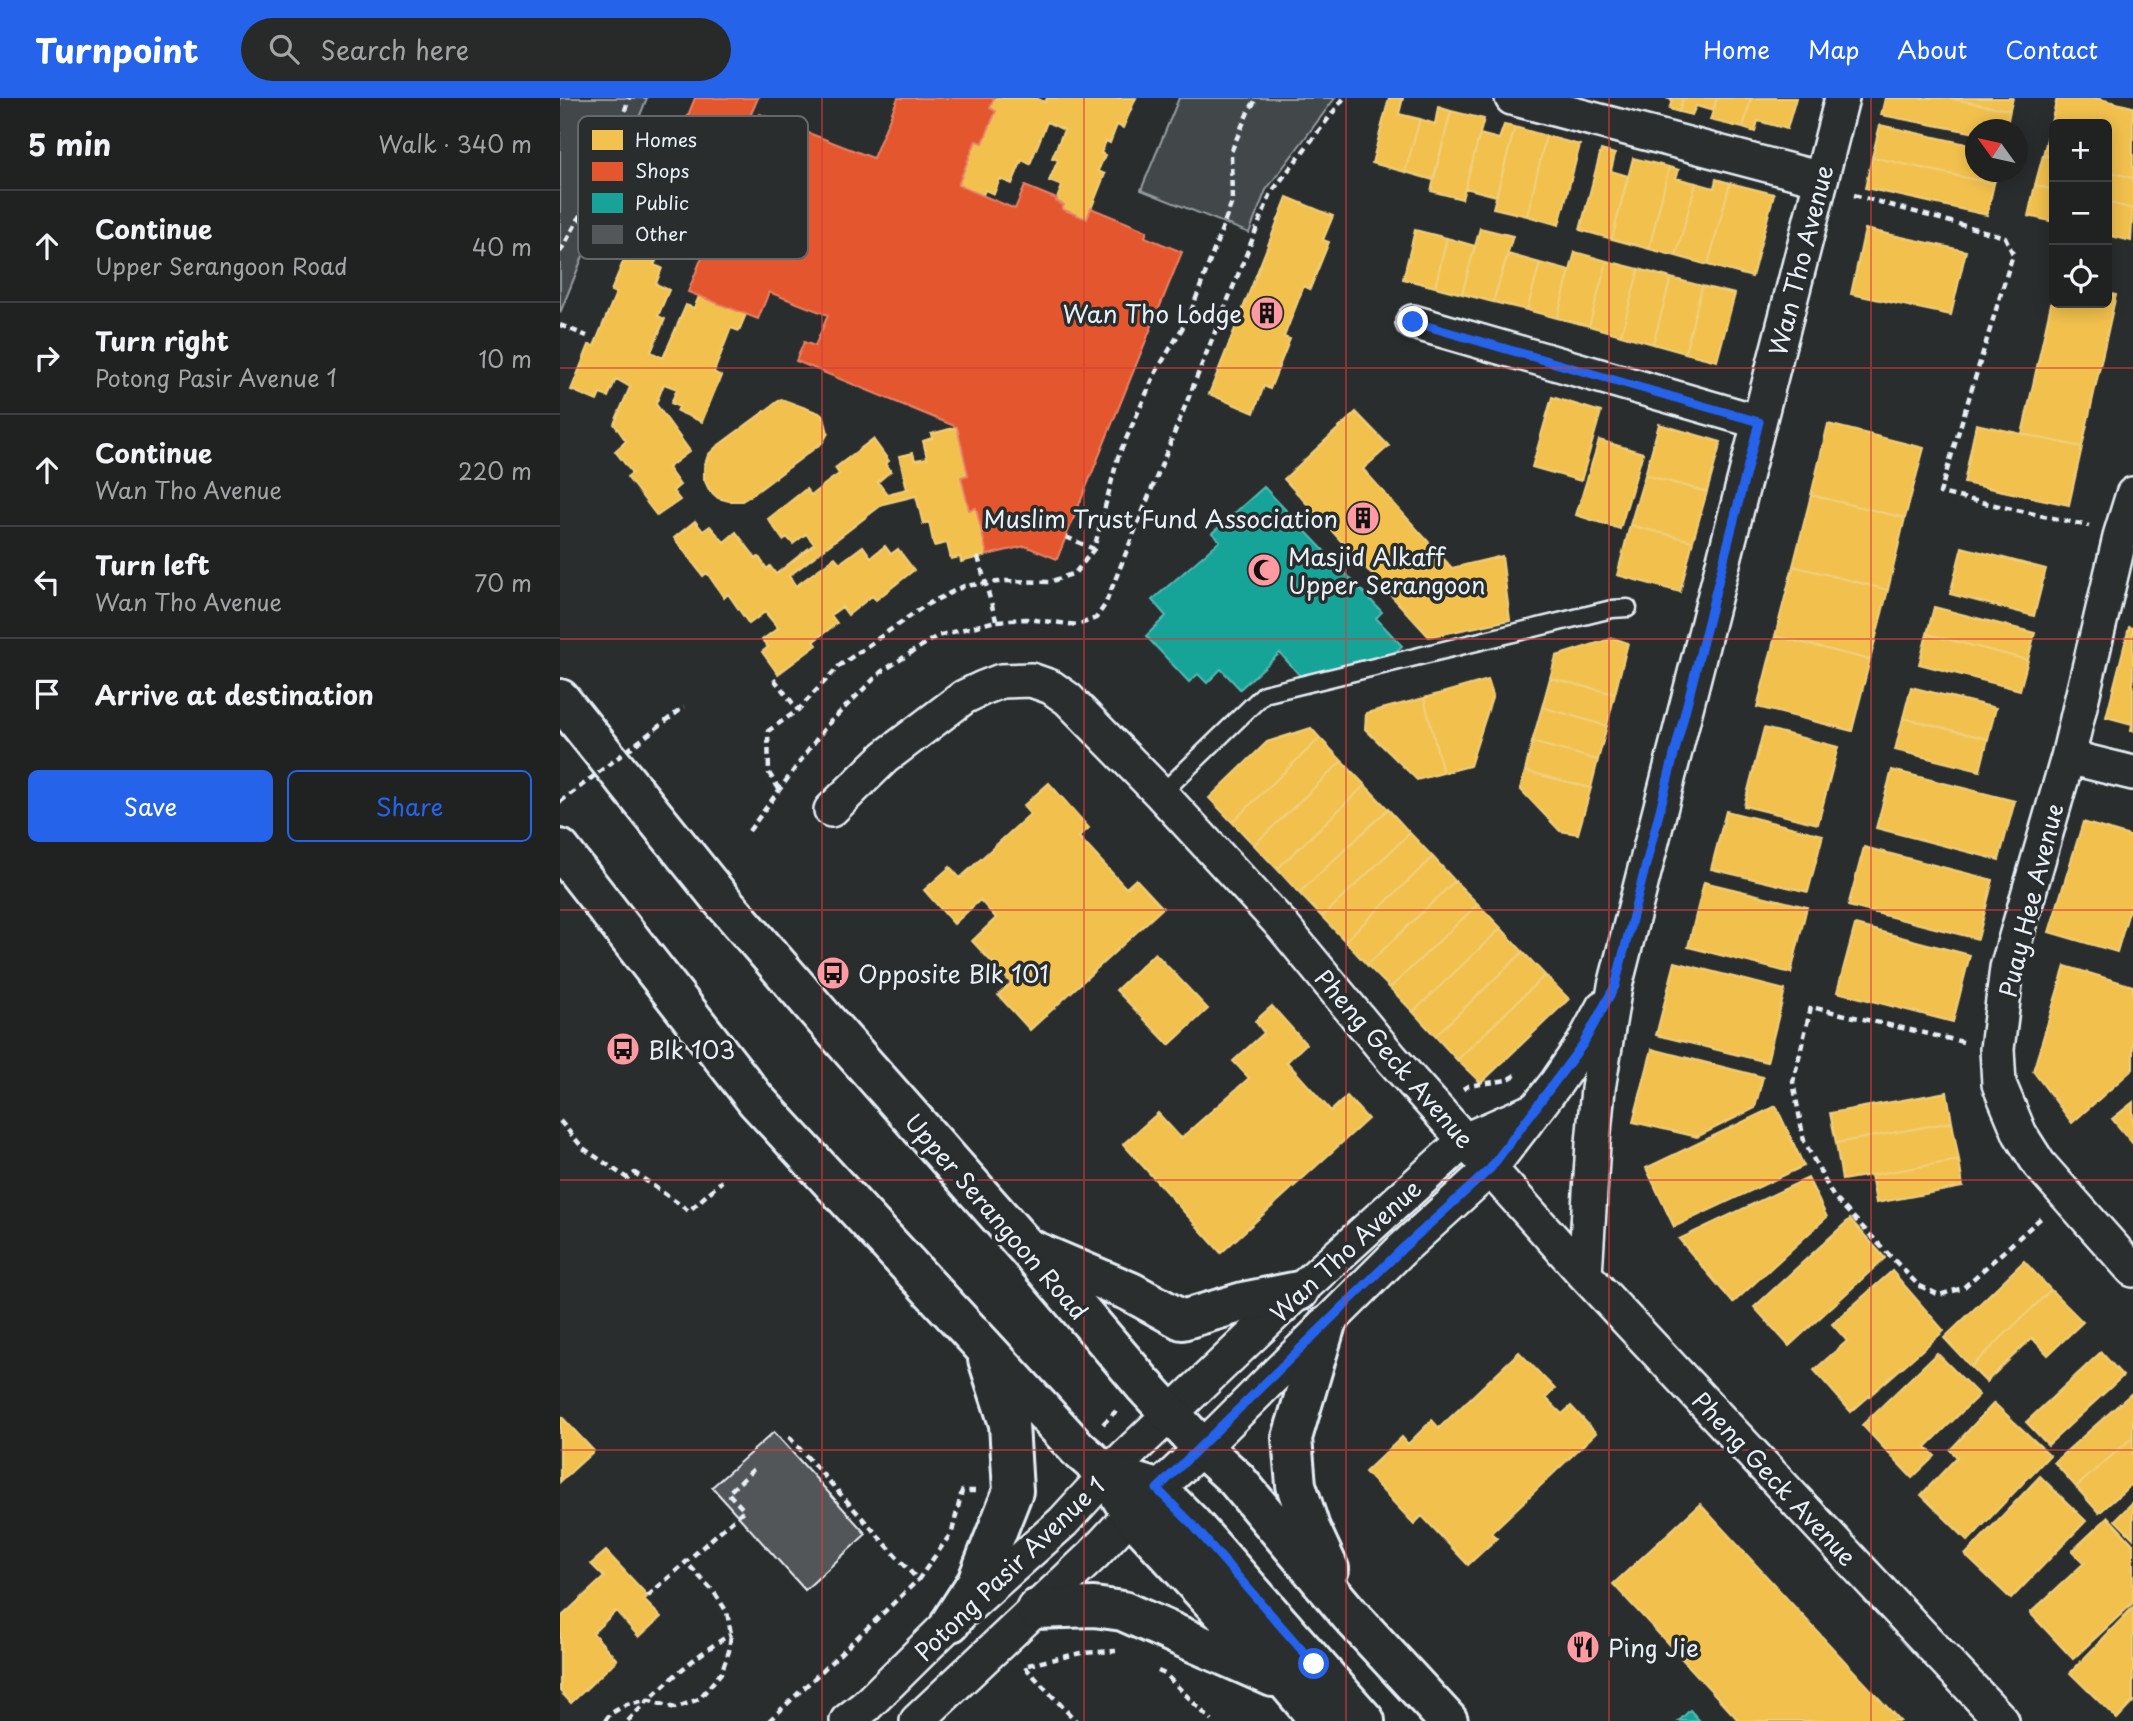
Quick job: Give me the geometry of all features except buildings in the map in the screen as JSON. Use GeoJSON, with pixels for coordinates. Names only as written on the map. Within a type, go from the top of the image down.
{"type":"FeatureCollection","features":[{"type":"Feature","properties":{"kind":"main road","name":"Upper Serangoon Road"},"geometry":{"type":"LineString","coordinates":[[560,699],[720,898],[1170,1415],[1236,1479],[1350,1615],[1448,1721]]}},
{"type":"Feature","properties":{"kind":"main road"},"geometry":{"type":"LineString","coordinates":[[560,849],[756,1100],[1078,1449],[1144,1502],[1191,1523],[1365,1721]]}},
{"type":"Feature","properties":{"kind":"main road"},"geometry":{"type":"LineString","coordinates":[[1027,1248],[1132,1292],[1182,1320],[1243,1302],[1299,1291]]}},
{"type":"Feature","properties":{"kind":"main road"},"geometry":{"type":"LineString","coordinates":[[1325,1327],[1292,1438],[1296,1485],[1310,1528],[1350,1615]]}},
{"type":"Feature","properties":{"kind":"main road"},"geometry":{"type":"LineString","coordinates":[[950,1622],[977,1582],[1013,1491],[1009,1424],[984,1347]]}},
{"type":"Feature","properties":{"kind":"main road"},"geometry":{"type":"LineString","coordinates":[[1144,1502],[1320,1721]]}},
{"type":"Feature","properties":{"kind":"main road"},"geometry":{"type":"LineString","coordinates":[[1036,1609],[1094,1606],[1123,1611],[1288,1683]]}},
{"type":"Feature","properties":{"kind":"street"},"geometry":{"type":"LineString","coordinates":[[1512,98],[1821,179]]}},
{"type":"Feature","properties":{"kind":"street","name":"Wan Tho Avenue"},"geometry":{"type":"LineString","coordinates":[[1585,1276],[1595,1116],[1615,986],[1842,98]]}},
{"type":"Feature","properties":{"kind":"street"},"geometry":{"type":"LineString","coordinates":[[1413,322],[1759,422]]}},
{"type":"Feature","properties":{"kind":"street","name":"Puay Hee Avenue"},"geometry":{"type":"LineString","coordinates":[[2133,494],[2121,533],[2068,757],[2007,968],[1997,1049],[1999,1084],[2020,1134],[2039,1164],[2133,1270]]}},
{"type":"Feature","properties":{"kind":"street","name":"Pheng Geck Avenue"},"geometry":{"type":"LineString","coordinates":[[831,810],[885,757],[964,697],[1001,681],[1031,680],[1051,687],[1068,699],[1161,794],[1281,924],[1392,1059],[1585,1276],[2002,1721]]}},
{"type":"Feature","properties":{"kind":"street"},"geometry":{"type":"LineString","coordinates":[[2068,757],[2133,773]]}},
{"type":"Feature","properties":{"kind":"street","name":"Wan Tho Avenue"},"geometry":{"type":"LineString","coordinates":[[1202,1448],[1402,1249],[1490,1169],[1583,1044],[1615,986]]}},
{"type":"Feature","properties":{"kind":"street","name":"Wan Tho Avenue"},"geometry":{"type":"LineString","coordinates":[[1170,1415],[1299,1291],[1465,1140],[1536,1109]]}},
{"type":"Feature","properties":{"kind":"street","name":"Potong Pasir Avenue 1"},"geometry":{"type":"LineString","coordinates":[[847,1721],[866,1706],[950,1622],[1063,1522],[1107,1474],[1170,1415]]}},
{"type":"Feature","properties":{"kind":"street","name":"Potong Pasir Avenue 1"},"geometry":{"type":"LineString","coordinates":[[917,1721],[1202,1448]]}},
{"type":"Feature","properties":{"kind":"lane"},"geometry":{"type":"LineString","coordinates":[[1161,794],[1264,694],[1612,609],[1628,608]]}},
{"type":"Feature","properties":{"kind":"path"},"geometry":{"type":"LineString","coordinates":[[623,116],[629,98]]}},
{"type":"Feature","properties":{"kind":"path"},"geometry":{"type":"LineString","coordinates":[[779,789],[769,773],[768,731],[798,710],[839,666],[924,606],[964,586],[1006,581],[1049,582],[1075,573],[1094,549],[1118,457],[1156,372],[1189,317],[1232,202],[1231,152],[1257,98]]}},
{"type":"Feature","properties":{"kind":"path"},"geometry":{"type":"LineString","coordinates":[[749,831],[827,725],[881,672],[937,636],[996,621],[1026,619],[1078,625],[1096,618],[1105,605],[1271,193],[1344,98]]}},
{"type":"Feature","properties":{"kind":"path"},"geometry":{"type":"LineString","coordinates":[[1821,179],[1857,197],[2005,237],[2013,254],[1940,493],[2121,533]]}},
{"type":"Feature","properties":{"kind":"path"},"geometry":{"type":"LineString","coordinates":[[560,252],[578,221]]}},
{"type":"Feature","properties":{"kind":"path"},"geometry":{"type":"LineString","coordinates":[[560,325],[587,336]]}},
{"type":"Feature","properties":{"kind":"path"},"geometry":{"type":"LineString","coordinates":[[1066,537],[1094,549]]}},
{"type":"Feature","properties":{"kind":"path"},"geometry":{"type":"LineString","coordinates":[[978,557],[996,621]]}},
{"type":"Feature","properties":{"kind":"path"},"geometry":{"type":"LineString","coordinates":[[774,679],[798,710]]}},
{"type":"Feature","properties":{"kind":"path"},"geometry":{"type":"LineString","coordinates":[[560,802],[684,707]]}},
{"type":"Feature","properties":{"kind":"path"},"geometry":{"type":"LineString","coordinates":[[1997,1049],[1811,1007],[1793,1082],[1804,1141],[1833,1196],[1918,1285],[1939,1295],[1963,1287],[2066,1196]]}},
{"type":"Feature","properties":{"kind":"path"},"geometry":{"type":"LineString","coordinates":[[560,1121],[583,1148],[627,1178],[635,1173],[689,1211],[722,1181]]}},
{"type":"Feature","properties":{"kind":"path"},"geometry":{"type":"LineString","coordinates":[[1078,1449],[1143,1384]]}},
{"type":"Feature","properties":{"kind":"path"},"geometry":{"type":"LineString","coordinates":[[789,1437],[918,1580]]}},
{"type":"Feature","properties":{"kind":"path"},"geometry":{"type":"LineString","coordinates":[[648,1596],[744,1510],[728,1493],[755,1468]]}},
{"type":"Feature","properties":{"kind":"path"},"geometry":{"type":"LineString","coordinates":[[769,1721],[918,1580],[952,1532],[962,1491]]}},
{"type":"Feature","properties":{"kind":"path"},"geometry":{"type":"LineString","coordinates":[[605,1721],[610,1714],[627,1704],[647,1700],[675,1708],[699,1699],[721,1673],[729,1651],[731,1634],[727,1612],[714,1592],[686,1562]]}},
{"type":"Feature","properties":{"kind":"path"},"geometry":{"type":"LineString","coordinates":[[628,1721],[647,1700],[706,1649],[731,1634]]}},
{"type":"Feature","properties":{"kind":"path"},"geometry":{"type":"LineString","coordinates":[[1076,1721],[1025,1666],[1081,1653],[1118,1651]]}},
{"type":"Feature","properties":{"kind":"path"},"geometry":{"type":"LineString","coordinates":[[1154,1668],[1165,1674],[1212,1721]]}},
{"type":"Feature","properties":{"kind":"shaded area"},"geometry":{"type":"Polygon","coordinates":[[[560,98],[647,98],[640,116],[578,116],[578,259],[582,259],[560,313],[560,98]]]}},
{"type":"Feature","properties":{"kind":"shaded area"},"geometry":{"type":"Polygon","coordinates":[[[1179,98],[1335,98],[1266,190],[1249,233],[1141,190],[1179,98]]]}},
{"type":"Feature","properties":{"kind":"place","name":"Wan Tho Lodge"},"geometry":{"type":"Point","coordinates":[1267,313]}},
{"type":"Feature","properties":{"kind":"place","name":"Muslim Trust Fund Association"},"geometry":{"type":"Point","coordinates":[1363,518]}},
{"type":"Feature","properties":{"kind":"place","name":"Masjid Alkaff Upper Serangoon"},"geometry":{"type":"Point","coordinates":[1264,570]}},
{"type":"Feature","properties":{"kind":"place","name":"Opposite Blk 101"},"geometry":{"type":"Point","coordinates":[833,973]}},
{"type":"Feature","properties":{"kind":"place","name":"Blk 103"},"geometry":{"type":"Point","coordinates":[623,1049]}},
{"type":"Feature","properties":{"kind":"place","name":"Ping Jie"},"geometry":{"type":"Point","coordinates":[1583,1647]}},
{"type":"Feature","properties":{"kind":"route"},"geometry":{"type":"LineString","coordinates":[[1314,1664],[1191,1523],[1157,1489],[1202,1448],[1402,1249],[1490,1169],[1583,1044],[1615,986],[1759,422],[1413,322]]}}]}
